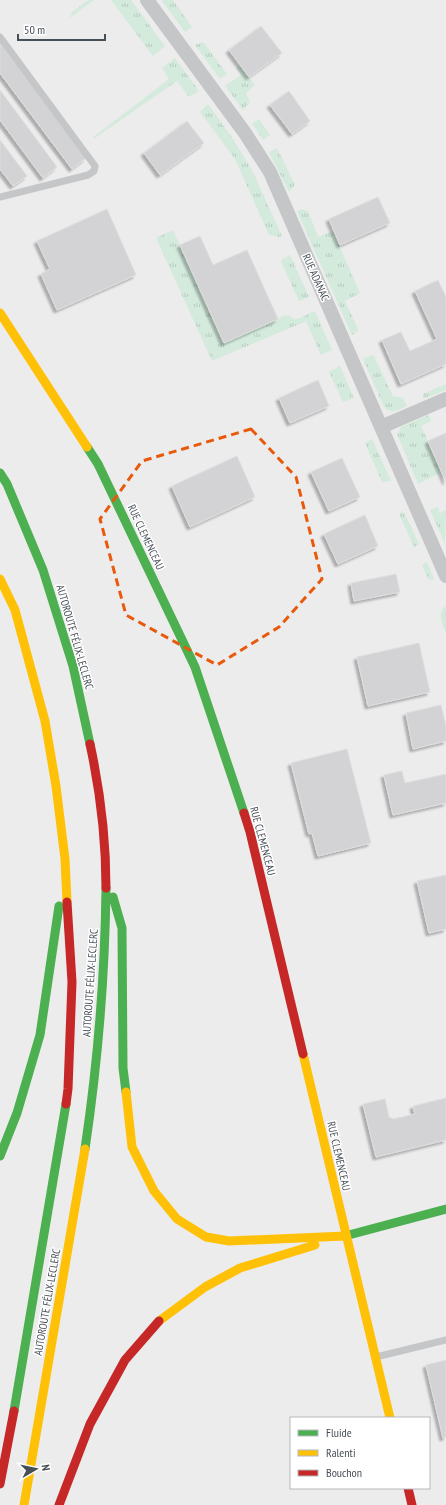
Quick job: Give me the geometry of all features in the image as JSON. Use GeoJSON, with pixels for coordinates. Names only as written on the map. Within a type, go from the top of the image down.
{"type":"FeatureCollection","features":[{"type":"Feature","properties":{"kind":"main road","name":"RUE CLEMENCEAU"},"geometry":{"type":"LineString","coordinates":[[0,313],[98,464],[194,667],[250,832],[345,1236],[390,1417]]}},
{"type":"Feature","properties":{"kind":"main road","name":"AUTOROUTE FÉLIX-LECLERC"},"geometry":{"type":"LineString","coordinates":[[0,473],[7,484],[43,570],[73,666],[97,778],[106,872],[105,955],[96,1075],[76,1202],[24,1505]]}},
{"type":"Feature","properties":{"kind":"main road","name":"AUTOROUTE FÉLIX-LECLERC"},"geometry":{"type":"LineString","coordinates":[[0,579],[15,610],[45,721],[56,786],[65,859],[72,982],[68,1089],[25,1352],[0,1484]]}},
{"type":"Feature","properties":{"kind":"main road"},"geometry":{"type":"LineString","coordinates":[[0,1156],[17,1113],[40,1035],[65,859]]}},
{"type":"Feature","properties":{"kind":"main road"},"geometry":{"type":"LineString","coordinates":[[106,872],[122,928],[122,1068],[132,1147],[154,1190],[177,1219],[206,1237],[236,1241],[345,1236]]}},
{"type":"Feature","properties":{"kind":"main road"},"geometry":{"type":"LineString","coordinates":[[59,1505],[90,1424],[125,1360],[163,1316],[205,1287],[240,1268],[345,1236],[446,1209]]}},
{"type":"Feature","properties":{"kind":"main road"},"geometry":{"type":"LineString","coordinates":[[408,1489],[412,1505]]}},
{"type":"Feature","properties":{"kind":"street","name":"RUE ADANAC"},"geometry":{"type":"LineString","coordinates":[[147,0],[245,133],[270,172],[446,576]]}},
{"type":"Feature","properties":{"kind":"street"},"geometry":{"type":"LineString","coordinates":[[381,427],[446,399]]}},
{"type":"Feature","properties":{"kind":"lane"},"geometry":{"type":"LineString","coordinates":[[0,37],[95,166],[94,170],[88,175],[0,198]]}},
{"type":"Feature","properties":{"kind":"lane"},"geometry":{"type":"LineString","coordinates":[[375,1357],[446,1340]]}},
{"type":"Feature","properties":{"kind":"highlighted area"},"geometry":{"type":"Polygon","coordinates":[[[251,429],[296,477],[322,579],[279,627],[217,665],[126,615],[100,519],[142,461],[251,429]]]}},
{"type":"Feature","properties":{"kind":"green space"},"geometry":{"type":"Polygon","coordinates":[[[88,0],[94,0],[70,18],[72,12],[88,0]]]}},
{"type":"Feature","properties":{"kind":"green space"},"geometry":{"type":"Polygon","coordinates":[[[111,0],[131,0],[165,46],[153,56],[111,0]]]}},
{"type":"Feature","properties":{"kind":"green space"},"geometry":{"type":"Polygon","coordinates":[[[173,0],[192,27],[185,32],[162,1],[173,0]]]}},
{"type":"Feature","properties":{"kind":"green space"},"geometry":{"type":"Polygon","coordinates":[[[202,42],[227,74],[220,79],[195,45],[202,42]]]}},
{"type":"Feature","properties":{"kind":"green space"},"geometry":{"type":"Polygon","coordinates":[[[175,58],[199,91],[189,97],[177,81],[95,138],[92,138],[169,79],[162,68],[175,58]]]}},
{"type":"Feature","properties":{"kind":"green space"},"geometry":{"type":"Polygon","coordinates":[[[240,65],[255,85],[246,93],[250,102],[243,110],[225,86],[241,75],[236,68],[240,65]]]}},
{"type":"Feature","properties":{"kind":"green space"},"geometry":{"type":"Polygon","coordinates":[[[208,104],[233,139],[251,168],[282,236],[279,237],[269,235],[235,159],[200,112],[208,104]]]}},
{"type":"Feature","properties":{"kind":"green space"},"geometry":{"type":"Polygon","coordinates":[[[259,119],[270,135],[263,140],[252,124],[259,119]]]}},
{"type":"Feature","properties":{"kind":"green space"},"geometry":{"type":"Polygon","coordinates":[[[277,148],[295,185],[289,192],[269,152],[277,148]]]}},
{"type":"Feature","properties":{"kind":"green space"},"geometry":{"type":"Polygon","coordinates":[[[302,209],[308,211],[318,237],[333,231],[360,293],[345,301],[358,331],[352,335],[297,211],[302,209]]]}},
{"type":"Feature","properties":{"kind":"green space"},"geometry":{"type":"Polygon","coordinates":[[[173,230],[224,343],[281,317],[289,315],[294,319],[298,319],[315,311],[332,350],[321,355],[306,321],[212,361],[156,238],[173,230]]]}},
{"type":"Feature","properties":{"kind":"green space"},"geometry":{"type":"Polygon","coordinates":[[[290,255],[309,297],[299,301],[281,262],[282,259],[290,255]]]}},
{"type":"Feature","properties":{"kind":"green space"},"geometry":{"type":"Polygon","coordinates":[[[372,355],[374,356],[393,396],[403,398],[407,406],[392,411],[389,411],[384,407],[363,359],[372,355]]]}},
{"type":"Feature","properties":{"kind":"green space"},"geometry":{"type":"Polygon","coordinates":[[[340,366],[354,398],[343,402],[329,372],[340,366]]]}},
{"type":"Feature","properties":{"kind":"green space"},"geometry":{"type":"Polygon","coordinates":[[[446,384],[446,390],[423,399],[423,394],[446,384]]]}},
{"type":"Feature","properties":{"kind":"green space"},"geometry":{"type":"Polygon","coordinates":[[[429,415],[431,421],[421,426],[442,472],[418,484],[397,434],[401,427],[429,415]]]}},
{"type":"Feature","properties":{"kind":"green space"},"geometry":{"type":"Polygon","coordinates":[[[372,439],[391,481],[382,482],[365,443],[372,439]]]}},
{"type":"Feature","properties":{"kind":"green space"},"geometry":{"type":"Polygon","coordinates":[[[438,507],[440,513],[446,510],[445,544],[430,510],[438,507]]]}},
{"type":"Feature","properties":{"kind":"green space"},"geometry":{"type":"Polygon","coordinates":[[[404,512],[419,544],[414,547],[399,514],[404,512]]]}},
{"type":"Feature","properties":{"kind":"green space"},"geometry":{"type":"Polygon","coordinates":[[[427,562],[434,579],[429,580],[422,565],[427,562]]]}},
{"type":"Feature","properties":{"kind":"green space"},"geometry":{"type":"Polygon","coordinates":[[[445,606],[446,633],[441,616],[441,612],[445,606]]]}},
{"type":"Feature","properties":{"kind":"building"},"geometry":{"type":"Polygon","coordinates":[[[261,26],[282,53],[249,77],[229,50],[261,26]]]}},
{"type":"Feature","properties":{"kind":"building"},"geometry":{"type":"Polygon","coordinates":[[[0,43],[86,158],[72,169],[0,73],[0,43]]]}},
{"type":"Feature","properties":{"kind":"building"},"geometry":{"type":"Polygon","coordinates":[[[0,90],[57,167],[43,178],[0,120],[0,90]]]}},
{"type":"Feature","properties":{"kind":"building"},"geometry":{"type":"Polygon","coordinates":[[[289,91],[310,121],[292,134],[270,105],[289,91]]]}},
{"type":"Feature","properties":{"kind":"building"},"geometry":{"type":"Polygon","coordinates":[[[187,121],[204,143],[160,175],[144,153],[187,121]]]}},
{"type":"Feature","properties":{"kind":"building"},"geometry":{"type":"Polygon","coordinates":[[[0,140],[27,176],[13,186],[0,169],[0,140]]]}},
{"type":"Feature","properties":{"kind":"building"},"geometry":{"type":"Polygon","coordinates":[[[378,197],[390,223],[340,245],[329,219],[378,197]]]}},
{"type":"Feature","properties":{"kind":"building"},"geometry":{"type":"Polygon","coordinates":[[[107,209],[136,275],[57,310],[41,274],[50,269],[37,241],[107,209]]]}},
{"type":"Feature","properties":{"kind":"building"},"geometry":{"type":"Polygon","coordinates":[[[200,236],[213,265],[247,250],[278,319],[224,343],[180,245],[200,236]]]}},
{"type":"Feature","properties":{"kind":"building"},"geometry":{"type":"Polygon","coordinates":[[[438,280],[446,297],[446,364],[401,384],[382,340],[401,332],[410,351],[437,339],[415,291],[438,280]]]}},
{"type":"Feature","properties":{"kind":"building"},"geometry":{"type":"Polygon","coordinates":[[[318,380],[329,406],[290,423],[279,398],[318,380]]]}},
{"type":"Feature","properties":{"kind":"building"},"geometry":{"type":"Polygon","coordinates":[[[446,433],[446,482],[428,441],[446,433]]]}},
{"type":"Feature","properties":{"kind":"building"},"geometry":{"type":"Polygon","coordinates":[[[237,456],[255,497],[190,527],[172,486],[237,456]]]}},
{"type":"Feature","properties":{"kind":"building"},"geometry":{"type":"Polygon","coordinates":[[[342,458],[360,497],[329,511],[311,472],[342,458]]]}},
{"type":"Feature","properties":{"kind":"building"},"geometry":{"type":"Polygon","coordinates":[[[365,515],[378,546],[338,564],[324,534],[365,515]]]}},
{"type":"Feature","properties":{"kind":"building"},"geometry":{"type":"Polygon","coordinates":[[[396,574],[400,592],[354,601],[351,583],[396,574]]]}},
{"type":"Feature","properties":{"kind":"building"},"geometry":{"type":"Polygon","coordinates":[[[419,643],[430,692],[368,706],[357,657],[419,643]]]}},
{"type":"Feature","properties":{"kind":"building"},"geometry":{"type":"Polygon","coordinates":[[[441,705],[446,726],[446,741],[413,749],[406,713],[441,705]]]}},
{"type":"Feature","properties":{"kind":"building"},"geometry":{"type":"Polygon","coordinates":[[[347,749],[371,843],[318,856],[312,833],[309,834],[291,763],[347,749]]]}},
{"type":"Feature","properties":{"kind":"building"},"geometry":{"type":"Polygon","coordinates":[[[402,771],[405,783],[446,774],[446,803],[393,815],[384,775],[402,771]]]}},
{"type":"Feature","properties":{"kind":"building"},"geometry":{"type":"Polygon","coordinates":[[[446,875],[446,929],[429,933],[417,881],[446,875]]]}},
{"type":"Feature","properties":{"kind":"building"},"geometry":{"type":"Polygon","coordinates":[[[446,1098],[446,1140],[376,1157],[363,1104],[385,1099],[389,1117],[393,1119],[415,1114],[413,1106],[446,1098]]]}},
{"type":"Feature","properties":{"kind":"building"},"geometry":{"type":"Polygon","coordinates":[[[446,1360],[446,1437],[443,1438],[426,1365],[446,1360]]]}},
{"type":"Feature","properties":{"kind":"traffic: fast"},"geometry":{"type":"LineString","coordinates":[[87,447],[98,464],[195,667],[244,813]]}},
{"type":"Feature","properties":{"kind":"traffic: fast"},"geometry":{"type":"LineString","coordinates":[[0,473],[7,484],[43,570],[73,666],[90,744]]}},
{"type":"Feature","properties":{"kind":"traffic: fast"},"geometry":{"type":"LineString","coordinates":[[85,1149],[94,1084],[100,1019],[106,888]]}},
{"type":"Feature","properties":{"kind":"traffic: fast"},"geometry":{"type":"LineString","coordinates":[[113,897],[122,928],[123,1068],[126,1092]]}},
{"type":"Feature","properties":{"kind":"traffic: fast"},"geometry":{"type":"LineString","coordinates":[[0,1156],[17,1113],[40,1035],[59,906]]}},
{"type":"Feature","properties":{"kind":"traffic: fast"},"geometry":{"type":"LineString","coordinates":[[14,1411],[66,1104]]}},
{"type":"Feature","properties":{"kind":"traffic: fast"},"geometry":{"type":"LineString","coordinates":[[345,1236],[446,1209]]}},
{"type":"Feature","properties":{"kind":"traffic: slow"},"geometry":{"type":"LineString","coordinates":[[0,313],[87,447]]}},
{"type":"Feature","properties":{"kind":"traffic: slow"},"geometry":{"type":"LineString","coordinates":[[0,579],[15,610],[45,721],[56,786],[65,859],[67,902]]}},
{"type":"Feature","properties":{"kind":"traffic: slow"},"geometry":{"type":"LineString","coordinates":[[303,1054],[390,1417]]}},
{"type":"Feature","properties":{"kind":"traffic: slow"},"geometry":{"type":"LineString","coordinates":[[126,1092],[132,1147],[154,1191],[177,1219],[206,1237],[229,1241],[345,1236]]}},
{"type":"Feature","properties":{"kind":"traffic: slow"},"geometry":{"type":"LineString","coordinates":[[24,1505],[85,1149]]}},
{"type":"Feature","properties":{"kind":"traffic: slow"},"geometry":{"type":"LineString","coordinates":[[159,1321],[205,1287],[240,1268],[315,1245]]}},
{"type":"Feature","properties":{"kind":"traffic: jam"},"geometry":{"type":"LineString","coordinates":[[90,744],[102,815],[106,888]]}},
{"type":"Feature","properties":{"kind":"traffic: jam"},"geometry":{"type":"LineString","coordinates":[[244,813],[250,832],[303,1054]]}},
{"type":"Feature","properties":{"kind":"traffic: jam"},"geometry":{"type":"LineString","coordinates":[[66,1104],[68,1089],[72,982],[67,902]]}},
{"type":"Feature","properties":{"kind":"traffic: jam"},"geometry":{"type":"LineString","coordinates":[[59,1505],[90,1424],[125,1360],[159,1321]]}},
{"type":"Feature","properties":{"kind":"traffic: jam"},"geometry":{"type":"LineString","coordinates":[[0,1484],[14,1411]]}},
{"type":"Feature","properties":{"kind":"traffic: jam"},"geometry":{"type":"LineString","coordinates":[[408,1489],[412,1505]]}}]}
